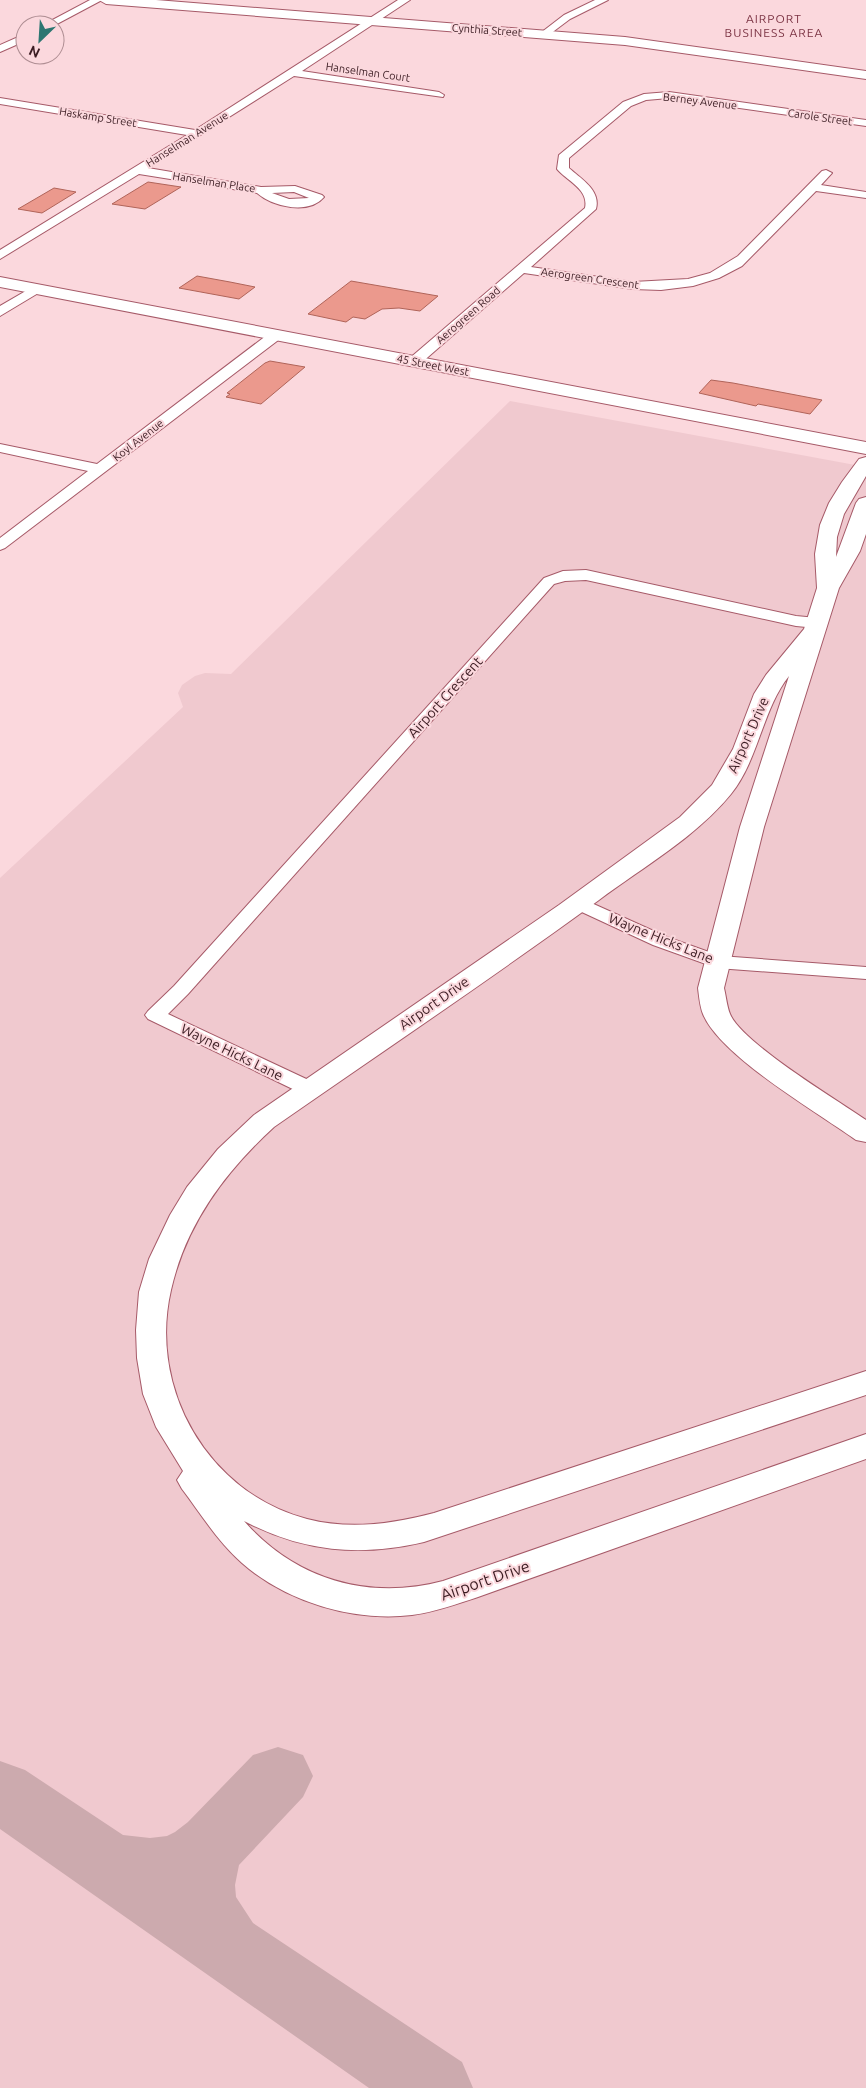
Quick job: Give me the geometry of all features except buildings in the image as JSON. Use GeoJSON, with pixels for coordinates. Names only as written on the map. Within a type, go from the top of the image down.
{"type":"FeatureCollection","features":[{"type":"Feature","properties":{"kind":"main road","name":"Cynthia Street"},"geometry":{"type":"LineString","coordinates":[[106,0],[625,41],[866,75]]}},
{"type":"Feature","properties":{"kind":"main road","name":"45 Street West"},"geometry":{"type":"LineString","coordinates":[[0,282],[866,448]]}},
{"type":"Feature","properties":{"kind":"main road"},"geometry":{"type":"LineString","coordinates":[[785,433],[842,434],[866,430]]}},
{"type":"Feature","properties":{"kind":"main road"},"geometry":{"type":"LineString","coordinates":[[785,433],[823,448],[839,457],[847,471],[850,484]]}},
{"type":"Feature","properties":{"kind":"main road","name":"Airport Drive"},"geometry":{"type":"LineString","coordinates":[[828,588],[826,548],[830,527],[850,484],[866,463]]}},
{"type":"Feature","properties":{"kind":"main road","name":"Airport Drive"},"geometry":{"type":"LineString","coordinates":[[866,504],[850,551],[828,588],[752,827],[711,988],[716,1014],[728,1032],[747,1051],[770,1069],[866,1133]]}},
{"type":"Feature","properties":{"kind":"main road","name":"Airport Drive"},"geometry":{"type":"LineString","coordinates":[[816,627],[765,694],[745,749],[722,789],[689,822],[578,903],[264,1121],[236,1146],[198,1193],[173,1240],[157,1282],[152,1321],[154,1366],[158,1390],[168,1422],[191,1476],[233,1530],[255,1554],[293,1580],[313,1588],[339,1597],[382,1603],[405,1602],[449,1592],[866,1446]]}},
{"type":"Feature","properties":{"kind":"main road","name":"Airport Drive"},"geometry":{"type":"LineString","coordinates":[[168,1422],[183,1450],[202,1470],[226,1493],[262,1516],[316,1534],[342,1538],[381,1538],[436,1526],[866,1383]]}},
{"type":"Feature","properties":{"kind":"street"},"geometry":{"type":"LineString","coordinates":[[65,16],[97,0]]}},
{"type":"Feature","properties":{"kind":"street","name":"Hanselman Avenue"},"geometry":{"type":"LineString","coordinates":[[0,255],[293,73],[405,0]]}},
{"type":"Feature","properties":{"kind":"street"},"geometry":{"type":"LineString","coordinates":[[543,35],[566,17],[603,0]]}},
{"type":"Feature","properties":{"kind":"street"},"geometry":{"type":"LineString","coordinates":[[0,50],[15,42]]}},
{"type":"Feature","properties":{"kind":"street","name":"Hanselman Court"},"geometry":{"type":"LineString","coordinates":[[293,73],[439,95]]}},
{"type":"Feature","properties":{"kind":"street","name":"Berney Avenue"},"geometry":{"type":"LineString","coordinates":[[522,269],[587,212],[592,204],[591,194],[563,169],[562,157],[627,104],[644,97],[669,95],[774,110]]}},
{"type":"Feature","properties":{"kind":"street","name":"Haskamp Street"},"geometry":{"type":"LineString","coordinates":[[0,101],[196,133]]}},
{"type":"Feature","properties":{"kind":"street","name":"Carole Street"},"geometry":{"type":"LineString","coordinates":[[774,110],[866,123]]}},
{"type":"Feature","properties":{"kind":"street","name":"Hanselman Place"},"geometry":{"type":"LineString","coordinates":[[138,170],[262,190]]}},
{"type":"Feature","properties":{"kind":"street"},"geometry":{"type":"LineString","coordinates":[[819,181],[866,189]]}},
{"type":"Feature","properties":{"kind":"street"},"geometry":{"type":"LineString","coordinates":[[819,181],[866,195]]}},
{"type":"Feature","properties":{"kind":"street","name":"Aerogreen Crescent"},"geometry":{"type":"LineString","coordinates":[[522,269],[631,285],[665,286],[694,282],[718,274],[738,263],[819,181]]}},
{"type":"Feature","properties":{"kind":"street","name":"Aerogreen Road"},"geometry":{"type":"LineString","coordinates":[[415,362],[522,269]]}},
{"type":"Feature","properties":{"kind":"street"},"geometry":{"type":"LineString","coordinates":[[0,312],[36,289]]}},
{"type":"Feature","properties":{"kind":"street","name":"Koyl Avenue"},"geometry":{"type":"LineString","coordinates":[[0,544],[276,335]]}},
{"type":"Feature","properties":{"kind":"street"},"geometry":{"type":"LineString","coordinates":[[0,448],[100,469]]}},
{"type":"Feature","properties":{"kind":"street","name":"Airport Crescent"},"geometry":{"type":"LineString","coordinates":[[155,1015],[188,982],[552,580],[567,575],[586,575],[816,627]]}},
{"type":"Feature","properties":{"kind":"street","name":"Wayne Hicks Lane"},"geometry":{"type":"LineString","coordinates":[[578,903],[660,941],[717,962],[866,973]]}},
{"type":"Feature","properties":{"kind":"street","name":"Wayne Hicks Lane"},"geometry":{"type":"LineString","coordinates":[[155,1015],[310,1089]]}},
{"type":"Feature","properties":{"kind":"shaded area"},"geometry":{"type":"Polygon","coordinates":[[[510,401],[866,467],[866,2088],[0,2088],[0,878],[183,707],[178,693],[182,685],[195,676],[205,673],[231,674],[510,401]]]}},
{"type":"Feature","properties":{"kind":"taxiway"},"geometry":{"type":"LineString","coordinates":[[213,1844],[278,1776]]}},
{"type":"Feature","properties":{"kind":"taxiway"},"geometry":{"type":"LineString","coordinates":[[0,1791],[434,2088]]}},
{"type":"Feature","properties":{"kind":"taxiway"},"geometry":{"type":"LineString","coordinates":[[108,1864],[137,1869],[163,1869],[188,1861],[213,1844]]}},
{"type":"Feature","properties":{"kind":"taxiway"},"geometry":{"type":"LineString","coordinates":[[213,1844],[201,1872],[199,1897],[208,1920],[226,1944]]}},
{"type":"Feature","properties":{"kind":"district","name":"AIRPORT BUSINESS AREA"},"geometry":{"type":"Point","coordinates":[774,26]}}]}
